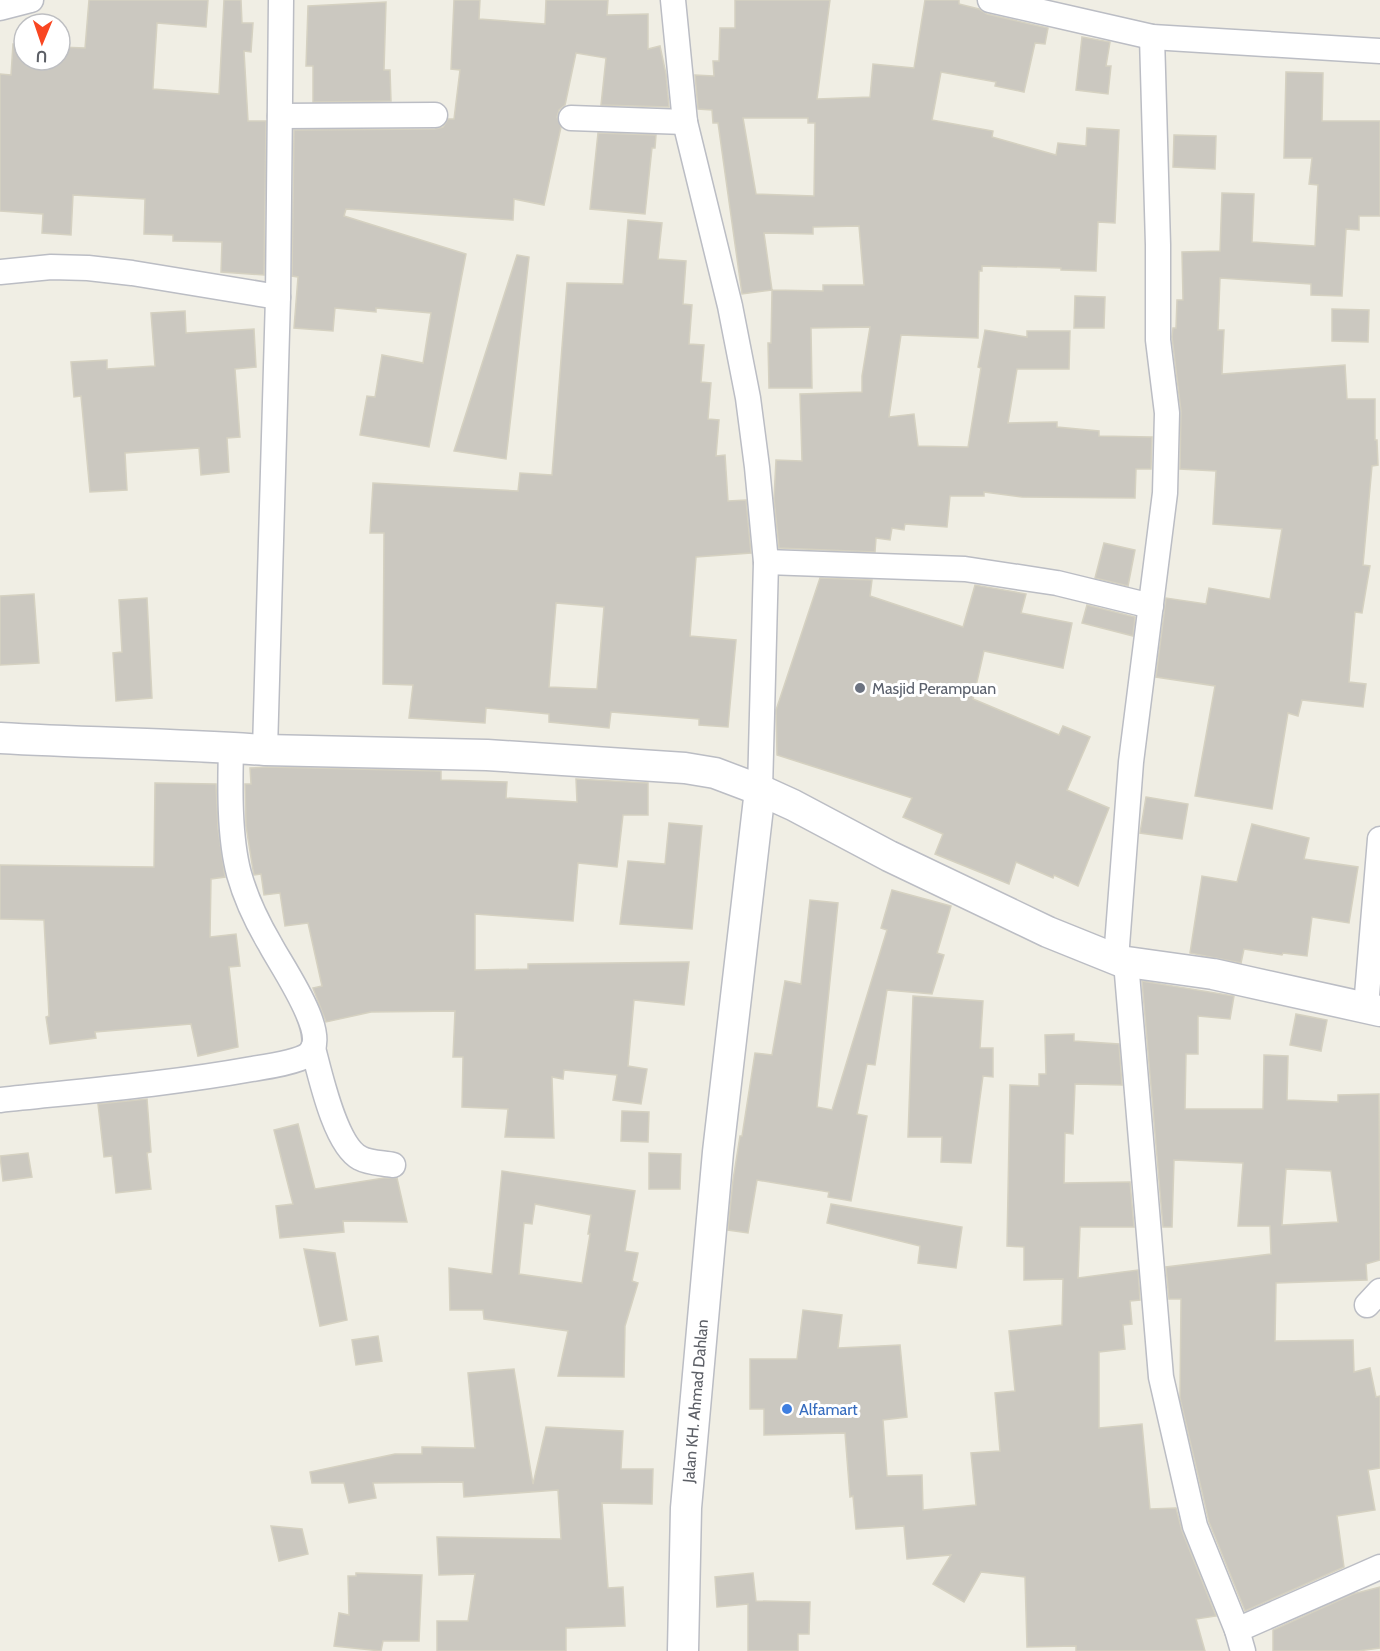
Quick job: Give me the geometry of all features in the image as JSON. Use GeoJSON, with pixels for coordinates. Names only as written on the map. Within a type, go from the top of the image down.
{"type":"FeatureCollection","features":[{"type":"Feature","properties":{"kind":"street"},"geometry":{"type":"LineString","coordinates":[[0,8],[31,0]]}},
{"type":"Feature","properties":{"kind":"street"},"geometry":{"type":"LineString","coordinates":[[265,750],[278,297],[281,0]]}},
{"type":"Feature","properties":{"kind":"street"},"geometry":{"type":"LineString","coordinates":[[673,0],[685,122],[730,306],[757,467],[766,562],[760,790]]}},
{"type":"Feature","properties":{"kind":"street"},"geometry":{"type":"LineString","coordinates":[[990,0],[1152,37],[1380,51]]}},
{"type":"Feature","properties":{"kind":"street"},"geometry":{"type":"LineString","coordinates":[[1152,37],[1158,245],[1158,340],[1167,413],[1165,493],[1131,762],[1121,960],[1161,1377],[1195,1526],[1240,1640],[1380,1567]]}},
{"type":"Feature","properties":{"kind":"street"},"geometry":{"type":"LineString","coordinates":[[279,116],[435,115]]}},
{"type":"Feature","properties":{"kind":"street"},"geometry":{"type":"LineString","coordinates":[[571,118],[685,122]]}},
{"type":"Feature","properties":{"kind":"street"},"geometry":{"type":"LineString","coordinates":[[0,273],[51,267],[99,269],[278,297]]}},
{"type":"Feature","properties":{"kind":"street"},"geometry":{"type":"LineString","coordinates":[[766,562],[965,570],[1057,582],[1151,606]]}},
{"type":"Feature","properties":{"kind":"street"},"geometry":{"type":"LineString","coordinates":[[0,738],[265,750],[359,750],[487,755],[685,768],[714,773],[793,805],[889,856],[1048,932],[1121,960],[1213,974],[1373,1009],[1380,838]]}},
{"type":"Feature","properties":{"kind":"street"},"geometry":{"type":"LineString","coordinates":[[231,747],[232,824],[238,872],[249,904],[309,1014],[315,1036],[313,1048],[330,1109],[343,1139],[359,1158],[393,1165]]}},
{"type":"Feature","properties":{"kind":"street","name":"Jalan KH. Ahmad Dahlan"},"geometry":{"type":"LineString","coordinates":[[683,1651],[686,1509],[718,1152],[760,790]]}},
{"type":"Feature","properties":{"kind":"street"},"geometry":{"type":"LineString","coordinates":[[0,1100],[209,1077],[282,1064],[308,1055],[313,1048]]}},
{"type":"Feature","properties":{"kind":"building"},"geometry":{"type":"Polygon","coordinates":[[[89,0],[208,0],[206,27],[157,23],[153,89],[219,94],[224,0],[241,0],[242,23],[253,23],[251,52],[244,51],[248,121],[266,121],[264,275],[221,272],[222,242],[173,241],[173,235],[144,234],[145,199],[73,195],[71,235],[42,233],[43,214],[0,211],[0,74],[11,75],[12,60],[12,72],[72,72],[72,47],[85,48],[89,0]]]}},
{"type":"Feature","properties":{"kind":"building"},"geometry":{"type":"Polygon","coordinates":[[[454,0],[480,0],[479,19],[545,24],[546,0],[608,0],[607,15],[648,14],[648,49],[660,46],[666,74],[669,107],[601,105],[606,58],[576,53],[565,105],[559,110],[557,117],[561,127],[544,205],[514,199],[513,220],[346,209],[344,216],[466,254],[429,447],[360,435],[367,396],[375,397],[382,355],[423,363],[431,313],[376,308],[376,312],[335,308],[333,331],[294,328],[298,277],[292,276],[294,130],[435,129],[443,127],[448,119],[454,119],[460,70],[451,69],[454,0]]]}},
{"type":"Feature","properties":{"kind":"building"},"geometry":{"type":"Polygon","coordinates":[[[735,0],[830,0],[817,99],[870,97],[873,64],[914,68],[925,0],[959,0],[959,4],[979,9],[987,14],[1048,28],[1045,44],[1035,43],[1024,92],[995,86],[996,82],[941,72],[932,120],[993,131],[992,137],[1056,155],[1058,143],[1086,146],[1087,128],[1119,130],[1115,223],[1098,222],[1096,271],[982,266],[982,271],[979,271],[978,338],[901,335],[889,417],[914,414],[918,446],[968,447],[985,330],[1027,337],[1027,331],[1070,331],[1069,369],[1017,369],[1008,423],[1057,422],[1057,427],[1099,431],[1099,436],[1152,437],[1151,469],[1136,469],[1135,498],[1022,497],[984,492],[984,496],[950,496],[947,527],[905,524],[904,530],[892,528],[890,540],[876,538],[875,552],[779,548],[774,499],[776,460],[802,461],[800,394],[862,392],[862,376],[870,327],[811,328],[812,388],[769,388],[768,343],[771,343],[772,290],[742,294],[718,123],[713,123],[712,110],[698,109],[695,75],[714,76],[713,61],[719,61],[720,28],[735,28],[735,0]],[[743,118],[756,194],[814,196],[815,123],[808,123],[808,118],[743,118]],[[859,226],[813,227],[813,234],[764,233],[772,290],[823,291],[823,285],[864,285],[859,226]]]}},
{"type":"Feature","properties":{"kind":"building"},"geometry":{"type":"Polygon","coordinates":[[[386,2],[384,70],[390,70],[391,101],[313,102],[313,66],[306,66],[308,6],[386,2]]]}},
{"type":"Feature","properties":{"kind":"building"},"geometry":{"type":"Polygon","coordinates":[[[1082,37],[1110,42],[1106,66],[1111,66],[1108,94],[1076,90],[1082,37]]]}},
{"type":"Feature","properties":{"kind":"building"},"geometry":{"type":"Polygon","coordinates":[[[1286,72],[1323,73],[1322,121],[1380,121],[1380,216],[1359,216],[1359,230],[1346,229],[1342,296],[1311,295],[1311,284],[1220,278],[1218,330],[1224,330],[1222,374],[1345,365],[1347,399],[1375,399],[1375,440],[1377,440],[1378,465],[1372,466],[1363,565],[1370,566],[1362,613],[1355,612],[1349,682],[1366,684],[1363,707],[1302,700],[1298,716],[1288,713],[1272,809],[1195,796],[1215,686],[1156,677],[1166,598],[1206,604],[1209,588],[1270,599],[1282,529],[1213,524],[1216,471],[1180,469],[1181,411],[1172,337],[1173,328],[1176,328],[1177,300],[1183,300],[1182,252],[1220,251],[1222,193],[1254,194],[1252,242],[1315,246],[1318,185],[1309,184],[1312,158],[1284,158],[1286,72]]]}},
{"type":"Feature","properties":{"kind":"building"},"geometry":{"type":"Polygon","coordinates":[[[598,133],[656,135],[655,148],[652,148],[645,214],[590,209],[598,133]]]}},
{"type":"Feature","properties":{"kind":"building"},"geometry":{"type":"Polygon","coordinates":[[[1174,135],[1216,136],[1215,169],[1173,167],[1174,135]]]}},
{"type":"Feature","properties":{"kind":"building"},"geometry":{"type":"Polygon","coordinates":[[[628,220],[662,223],[658,259],[686,261],[683,304],[692,305],[689,344],[704,345],[701,382],[711,383],[708,419],[719,420],[716,456],[725,455],[728,501],[746,500],[751,553],[696,557],[690,636],[736,640],[728,727],[699,725],[699,719],[611,712],[609,728],[549,722],[549,714],[486,708],[485,723],[409,718],[413,685],[383,684],[384,533],[370,533],[373,483],[518,491],[520,473],[552,475],[567,283],[623,284],[628,220]],[[556,603],[549,687],[597,689],[604,607],[556,603]]]}},
{"type":"Feature","properties":{"kind":"building"},"geometry":{"type":"Polygon","coordinates":[[[517,255],[529,257],[506,459],[454,451],[517,255]]]}},
{"type":"Feature","properties":{"kind":"building"},"geometry":{"type":"Polygon","coordinates":[[[1075,296],[1105,297],[1104,328],[1074,328],[1075,296]]]}},
{"type":"Feature","properties":{"kind":"building"},"geometry":{"type":"Polygon","coordinates":[[[1332,309],[1369,310],[1368,342],[1332,341],[1332,309]]]}},
{"type":"Feature","properties":{"kind":"building"},"geometry":{"type":"Polygon","coordinates":[[[185,311],[186,333],[254,329],[256,367],[235,369],[240,437],[227,438],[229,472],[201,475],[199,448],[125,453],[127,490],[90,492],[81,396],[74,397],[71,362],[107,360],[107,369],[155,366],[151,313],[185,311]]]}},
{"type":"Feature","properties":{"kind":"building"},"geometry":{"type":"Polygon","coordinates":[[[1104,543],[1135,550],[1128,586],[1095,578],[1104,543]]]}},
{"type":"Feature","properties":{"kind":"building"},"geometry":{"type":"Polygon","coordinates":[[[820,578],[872,580],[870,596],[963,627],[975,585],[1026,594],[1021,613],[1072,623],[1063,668],[984,651],[973,699],[1059,735],[1063,726],[1090,737],[1067,790],[1109,808],[1078,886],[1016,862],[1009,884],[935,854],[943,834],[903,817],[912,798],[777,755],[776,710],[820,578]]]}},
{"type":"Feature","properties":{"kind":"building"},"geometry":{"type":"Polygon","coordinates":[[[34,594],[39,663],[0,665],[0,596],[34,594]]]}},
{"type":"Feature","properties":{"kind":"building"},"geometry":{"type":"Polygon","coordinates":[[[147,598],[152,698],[116,701],[113,653],[122,652],[119,600],[147,598]]]}},
{"type":"Feature","properties":{"kind":"building"},"geometry":{"type":"Polygon","coordinates":[[[1087,605],[1135,617],[1133,636],[1082,623],[1087,605]]]}},
{"type":"Feature","properties":{"kind":"building"},"geometry":{"type":"Polygon","coordinates":[[[250,768],[441,771],[441,780],[507,782],[506,798],[577,802],[576,779],[648,783],[648,815],[623,815],[617,867],[578,863],[573,921],[475,914],[475,970],[528,969],[528,964],[689,962],[684,1005],[634,1000],[628,1066],[647,1069],[641,1104],[613,1100],[617,1075],[564,1070],[563,1079],[552,1077],[554,1138],[505,1137],[508,1109],[462,1107],[463,1057],[453,1057],[455,1011],[371,1012],[326,1022],[313,988],[322,986],[308,923],[285,926],[280,893],[264,895],[261,874],[254,875],[246,826],[245,784],[251,784],[250,768]]]}},
{"type":"Feature","properties":{"kind":"building"},"geometry":{"type":"Polygon","coordinates":[[[155,783],[216,784],[218,829],[225,877],[211,879],[210,937],[236,934],[240,966],[229,967],[238,1047],[198,1056],[191,1024],[95,1032],[96,1038],[50,1044],[46,1017],[49,1016],[44,920],[0,919],[0,865],[154,867],[155,783]]]}},
{"type":"Feature","properties":{"kind":"building"},"geometry":{"type":"Polygon","coordinates":[[[1146,797],[1188,804],[1182,839],[1140,833],[1146,797]]]}},
{"type":"Feature","properties":{"kind":"building"},"geometry":{"type":"Polygon","coordinates":[[[669,823],[702,826],[692,929],[620,924],[628,861],[665,864],[669,823]]]}},
{"type":"Feature","properties":{"kind":"building"},"geometry":{"type":"Polygon","coordinates":[[[1252,824],[1309,838],[1304,859],[1358,867],[1349,923],[1312,917],[1307,956],[1244,949],[1241,963],[1190,953],[1202,876],[1237,882],[1252,824]]]}},
{"type":"Feature","properties":{"kind":"building"},"geometry":{"type":"Polygon","coordinates":[[[892,890],[951,906],[937,953],[944,955],[932,994],[887,990],[875,1065],[867,1064],[857,1114],[867,1116],[851,1201],[828,1197],[829,1192],[757,1180],[748,1233],[728,1230],[733,1180],[755,1053],[772,1055],[785,981],[801,984],[810,900],[838,903],[817,1107],[832,1110],[887,930],[881,928],[892,890]]]}},
{"type":"Feature","properties":{"kind":"building"},"geometry":{"type":"Polygon","coordinates":[[[1142,981],[1234,996],[1230,1019],[1198,1016],[1198,1054],[1186,1054],[1185,1109],[1263,1109],[1264,1055],[1288,1056],[1287,1100],[1338,1102],[1338,1095],[1379,1094],[1380,1260],[1366,1264],[1367,1280],[1276,1283],[1275,1341],[1353,1340],[1354,1372],[1370,1368],[1376,1397],[1380,1396],[1380,1468],[1368,1470],[1375,1510],[1337,1516],[1344,1567],[1245,1611],[1209,1522],[1180,1398],[1181,1299],[1169,1299],[1166,1267],[1271,1254],[1270,1226],[1238,1226],[1243,1163],[1174,1160],[1172,1227],[1163,1227],[1142,981]],[[1286,1169],[1282,1225],[1338,1222],[1331,1171],[1286,1169]]]}},
{"type":"Feature","properties":{"kind":"building"},"geometry":{"type":"Polygon","coordinates":[[[913,996],[983,1001],[980,1048],[993,1048],[993,1077],[983,1076],[971,1163],[941,1162],[942,1137],[908,1137],[913,996]]]}},
{"type":"Feature","properties":{"kind":"building"},"geometry":{"type":"Polygon","coordinates":[[[1296,1014],[1327,1020],[1321,1051],[1290,1045],[1296,1014]]]}},
{"type":"Feature","properties":{"kind":"building"},"geometry":{"type":"Polygon","coordinates":[[[1074,1034],[1074,1041],[1119,1044],[1122,1085],[1075,1084],[1073,1134],[1065,1133],[1064,1183],[1130,1182],[1134,1227],[1080,1227],[1078,1278],[1138,1270],[1140,1300],[1130,1301],[1132,1324],[1123,1325],[1125,1349],[1099,1352],[1099,1428],[1142,1424],[1150,1509],[1176,1508],[1182,1531],[1216,1616],[1196,1619],[1205,1651],[1076,1651],[1076,1646],[1027,1647],[1025,1577],[981,1572],[964,1602],[933,1584],[951,1555],[907,1559],[904,1526],[856,1529],[853,1496],[850,1497],[845,1433],[764,1435],[764,1409],[750,1409],[750,1359],[797,1359],[803,1310],[842,1315],[838,1348],[900,1345],[907,1417],[883,1420],[887,1476],[922,1475],[923,1510],[976,1505],[971,1453],[1000,1451],[995,1393],[1015,1391],[1009,1331],[1062,1325],[1063,1279],[1024,1280],[1024,1247],[1007,1246],[1010,1085],[1039,1086],[1039,1074],[1046,1074],[1045,1035],[1074,1034]]]}},
{"type":"Feature","properties":{"kind":"building"},"geometry":{"type":"Polygon","coordinates":[[[147,1099],[151,1152],[147,1153],[151,1189],[116,1193],[112,1156],[104,1157],[98,1104],[147,1099]]]}},
{"type":"Feature","properties":{"kind":"building"},"geometry":{"type":"Polygon","coordinates":[[[622,1111],[649,1112],[648,1142],[621,1141],[622,1111]]]}},
{"type":"Feature","properties":{"kind":"building"},"geometry":{"type":"Polygon","coordinates":[[[298,1124],[315,1189],[397,1178],[407,1222],[343,1221],[344,1232],[280,1238],[276,1206],[293,1204],[274,1130],[298,1124]]]}},
{"type":"Feature","properties":{"kind":"building"},"geometry":{"type":"Polygon","coordinates":[[[28,1153],[32,1177],[3,1181],[0,1156],[28,1153]]]}},
{"type":"Feature","properties":{"kind":"building"},"geometry":{"type":"Polygon","coordinates":[[[649,1153],[681,1154],[680,1189],[649,1189],[649,1153]]]}},
{"type":"Feature","properties":{"kind":"building"},"geometry":{"type":"Polygon","coordinates":[[[502,1171],[635,1191],[625,1251],[638,1253],[632,1281],[638,1283],[625,1326],[624,1377],[558,1376],[568,1331],[484,1319],[483,1310],[450,1310],[449,1268],[492,1274],[502,1171]],[[535,1204],[532,1224],[524,1223],[519,1274],[582,1283],[591,1215],[535,1204]]]}},
{"type":"Feature","properties":{"kind":"building"},"geometry":{"type":"Polygon","coordinates":[[[831,1204],[962,1227],[956,1268],[918,1263],[920,1246],[827,1223],[831,1204]]]}},
{"type":"Feature","properties":{"kind":"building"},"geometry":{"type":"Polygon","coordinates":[[[304,1249],[335,1253],[347,1320],[320,1326],[304,1249]]]}},
{"type":"Feature","properties":{"kind":"building"},"geometry":{"type":"Polygon","coordinates":[[[378,1336],[382,1361],[356,1365],[352,1340],[378,1336]]]}},
{"type":"Feature","properties":{"kind":"building"},"geometry":{"type":"Polygon","coordinates":[[[514,1369],[533,1484],[546,1427],[623,1431],[621,1469],[653,1469],[652,1504],[602,1503],[608,1588],[623,1587],[625,1626],[566,1628],[566,1651],[437,1651],[437,1621],[468,1621],[475,1574],[439,1575],[437,1537],[561,1539],[558,1490],[464,1497],[463,1482],[373,1483],[376,1498],[349,1503],[344,1483],[312,1483],[310,1472],[395,1454],[422,1454],[422,1447],[475,1448],[468,1373],[514,1369]]]}},
{"type":"Feature","properties":{"kind":"building"},"geometry":{"type":"Polygon","coordinates":[[[271,1526],[302,1529],[308,1554],[279,1561],[271,1526]]]}},
{"type":"Feature","properties":{"kind":"building"},"geometry":{"type":"Polygon","coordinates":[[[356,1573],[422,1575],[419,1641],[383,1641],[381,1651],[334,1646],[339,1613],[349,1615],[348,1576],[356,1576],[356,1573]]]}},
{"type":"Feature","properties":{"kind":"building"},"geometry":{"type":"Polygon","coordinates":[[[753,1573],[756,1601],[810,1602],[809,1634],[798,1634],[798,1651],[748,1651],[748,1604],[717,1607],[715,1577],[753,1573]]]}},
{"type":"Feature","properties":{"kind":"building"},"geometry":{"type":"Polygon","coordinates":[[[1380,1587],[1380,1648],[1358,1651],[1273,1651],[1273,1630],[1353,1594],[1380,1587]]]}},
{"type":"Feature","properties":{"kind":"place","name":"Masjid Perampuan"},"geometry":{"type":"Point","coordinates":[860,688]}},
{"type":"Feature","properties":{"kind":"place","name":"Alfamart"},"geometry":{"type":"Point","coordinates":[787,1409]}}]}
